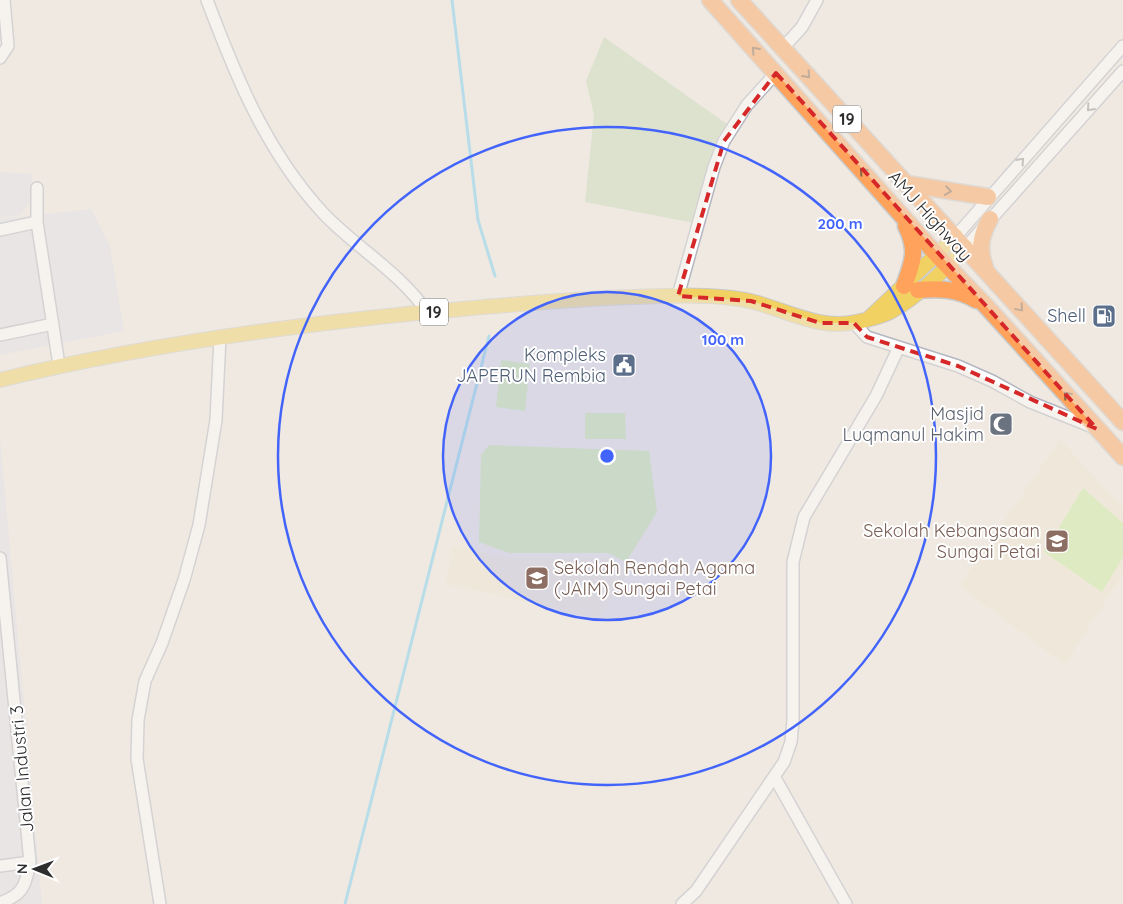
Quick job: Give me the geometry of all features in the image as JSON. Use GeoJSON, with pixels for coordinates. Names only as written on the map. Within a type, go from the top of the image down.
{"type":"FeatureCollection","features":[{"type":"Feature","properties":{"kind":"highway","name":"AMJ Highway"},"geometry":{"type":"LineString","coordinates":[[710,0],[895,208],[987,306],[1123,457]]}},
{"type":"Feature","properties":{"kind":"highway","name":"AMJ Highway"},"geometry":{"type":"LineString","coordinates":[[740,0],[961,241],[1123,422]]}},
{"type":"Feature","properties":{"kind":"highway"},"geometry":{"type":"LineString","coordinates":[[907,184],[988,197]]}},
{"type":"Feature","properties":{"kind":"highway"},"geometry":{"type":"LineString","coordinates":[[895,208],[907,228],[914,245],[911,288],[958,291],[987,306]]}},
{"type":"Feature","properties":{"kind":"highway"},"geometry":{"type":"LineString","coordinates":[[987,271],[980,248],[983,232],[990,219]]}},
{"type":"Feature","properties":{"kind":"main road","name":"19"},"geometry":{"type":"LineString","coordinates":[[0,380],[59,365],[220,337],[314,324],[550,301],[678,296],[751,302],[813,321],[854,323],[890,312],[911,288],[961,241]]}},
{"type":"Feature","properties":{"kind":"street"},"geometry":{"type":"LineString","coordinates":[[0,58],[8,46],[4,0]]}},
{"type":"Feature","properties":{"kind":"street"},"geometry":{"type":"LineString","coordinates":[[207,0],[249,105],[275,152],[323,213],[343,234],[409,288],[427,312]]}},
{"type":"Feature","properties":{"kind":"street"},"geometry":{"type":"LineString","coordinates":[[783,48],[802,27],[817,0]]}},
{"type":"Feature","properties":{"kind":"street"},"geometry":{"type":"LineString","coordinates":[[961,241],[988,197],[1121,53]]}},
{"type":"Feature","properties":{"kind":"street"},"geometry":{"type":"LineString","coordinates":[[961,241],[990,219],[1123,71]]}},
{"type":"Feature","properties":{"kind":"street"},"geometry":{"type":"LineString","coordinates":[[678,296],[714,167],[724,141],[746,105],[776,73]]}},
{"type":"Feature","properties":{"kind":"street"},"geometry":{"type":"LineString","coordinates":[[37,188],[36,222],[59,365]]}},
{"type":"Feature","properties":{"kind":"street"},"geometry":{"type":"LineString","coordinates":[[0,230],[36,222]]}},
{"type":"Feature","properties":{"kind":"street"},"geometry":{"type":"LineString","coordinates":[[854,323],[867,337],[958,366],[992,381],[1030,402],[1097,429]]}},
{"type":"Feature","properties":{"kind":"street"},"geometry":{"type":"LineString","coordinates":[[0,335],[53,324]]}},
{"type":"Feature","properties":{"kind":"street"},"geometry":{"type":"LineString","coordinates":[[160,904],[137,759],[138,720],[146,681],[162,644],[184,580],[199,525],[216,420],[220,337]]}},
{"type":"Feature","properties":{"kind":"street"},"geometry":{"type":"LineString","coordinates":[[682,904],[696,891],[775,778],[784,762],[791,742],[794,562],[801,524],[815,494],[876,396],[899,347]]}},
{"type":"Feature","properties":{"kind":"street","name":"Jalan Industri 3"},"geometry":{"type":"LineString","coordinates":[[0,558],[30,862],[25,886],[14,898],[0,903]]}},
{"type":"Feature","properties":{"kind":"street"},"geometry":{"type":"LineString","coordinates":[[775,778],[846,904]]}},
{"type":"Feature","properties":{"kind":"street"},"geometry":{"type":"LineString","coordinates":[[0,866],[30,862]]}},
{"type":"Feature","properties":{"kind":"highlighted area"},"geometry":{"type":"Polygon","coordinates":[[[776,73],[1097,429],[958,366],[867,337],[854,323],[820,323],[751,301],[678,296],[724,141],[776,73]]]}},
{"type":"Feature","properties":{"kind":"shaded area"},"geometry":{"type":"Polygon","coordinates":[[[0,172],[32,174],[31,202],[20,215],[0,218],[0,172]]]}},
{"type":"Feature","properties":{"kind":"shaded area"},"geometry":{"type":"Polygon","coordinates":[[[91,209],[110,246],[124,331],[0,355],[0,219],[91,209]]]}},
{"type":"Feature","properties":{"kind":"shaded area"},"geometry":{"type":"Polygon","coordinates":[[[0,437],[42,904],[0,904],[0,437]]]}},
{"type":"Feature","properties":{"kind":"shaded area","name":"Sekolah Kebangsaan Sungai Petai"},"geometry":{"type":"Polygon","coordinates":[[[1060,439],[1123,507],[1123,574],[1065,665],[959,586],[1060,439]]]}},
{"type":"Feature","properties":{"kind":"shaded area","name":"Sekolah Rendah Agama (JAIM) Sungai Petai"},"geometry":{"type":"Polygon","coordinates":[[[453,546],[508,558],[608,558],[630,573],[598,618],[446,584],[453,546]]]}},
{"type":"Feature","properties":{"kind":"green space"},"geometry":{"type":"Polygon","coordinates":[[[604,37],[727,124],[708,171],[694,223],[585,202],[594,115],[586,81],[604,37]]]}},
{"type":"Feature","properties":{"kind":"green space"},"geometry":{"type":"Polygon","coordinates":[[[501,360],[530,364],[525,411],[496,407],[501,360]]]}},
{"type":"Feature","properties":{"kind":"green space"},"geometry":{"type":"Polygon","coordinates":[[[585,413],[625,413],[626,439],[585,439],[585,413]]]}},
{"type":"Feature","properties":{"kind":"green space"},"geometry":{"type":"Polygon","coordinates":[[[489,445],[649,451],[657,512],[626,562],[608,553],[509,553],[479,542],[481,455],[489,445]]]}},
{"type":"Feature","properties":{"kind":"green space"},"geometry":{"type":"Polygon","coordinates":[[[1083,488],[1123,523],[1123,557],[1102,592],[1044,552],[1083,488]]]}},
{"type":"Feature","properties":{"kind":"waterway"},"geometry":{"type":"LineString","coordinates":[[452,0],[478,220],[495,276]]}},
{"type":"Feature","properties":{"kind":"waterway"},"geometry":{"type":"LineString","coordinates":[[345,904],[489,336]]}},
{"type":"Feature","properties":{"kind":"place","name":"Shell"},"geometry":{"type":"Point","coordinates":[1104,316]}},
{"type":"Feature","properties":{"kind":"place","name":"Kompleks JAPERUN Rembia"},"geometry":{"type":"Point","coordinates":[624,365]}},
{"type":"Feature","properties":{"kind":"place","name":"Masjid Luqmanul Hakim"},"geometry":{"type":"Point","coordinates":[1001,424]}},
{"type":"Feature","properties":{"kind":"place","name":"Sekolah Kebangsaan Sungai Petai"},"geometry":{"type":"Point","coordinates":[1057,541]}},
{"type":"Feature","properties":{"kind":"place","name":"Sekolah Rendah Agama (JAIM) Sungai Petai"},"geometry":{"type":"Point","coordinates":[537,578]}}]}
